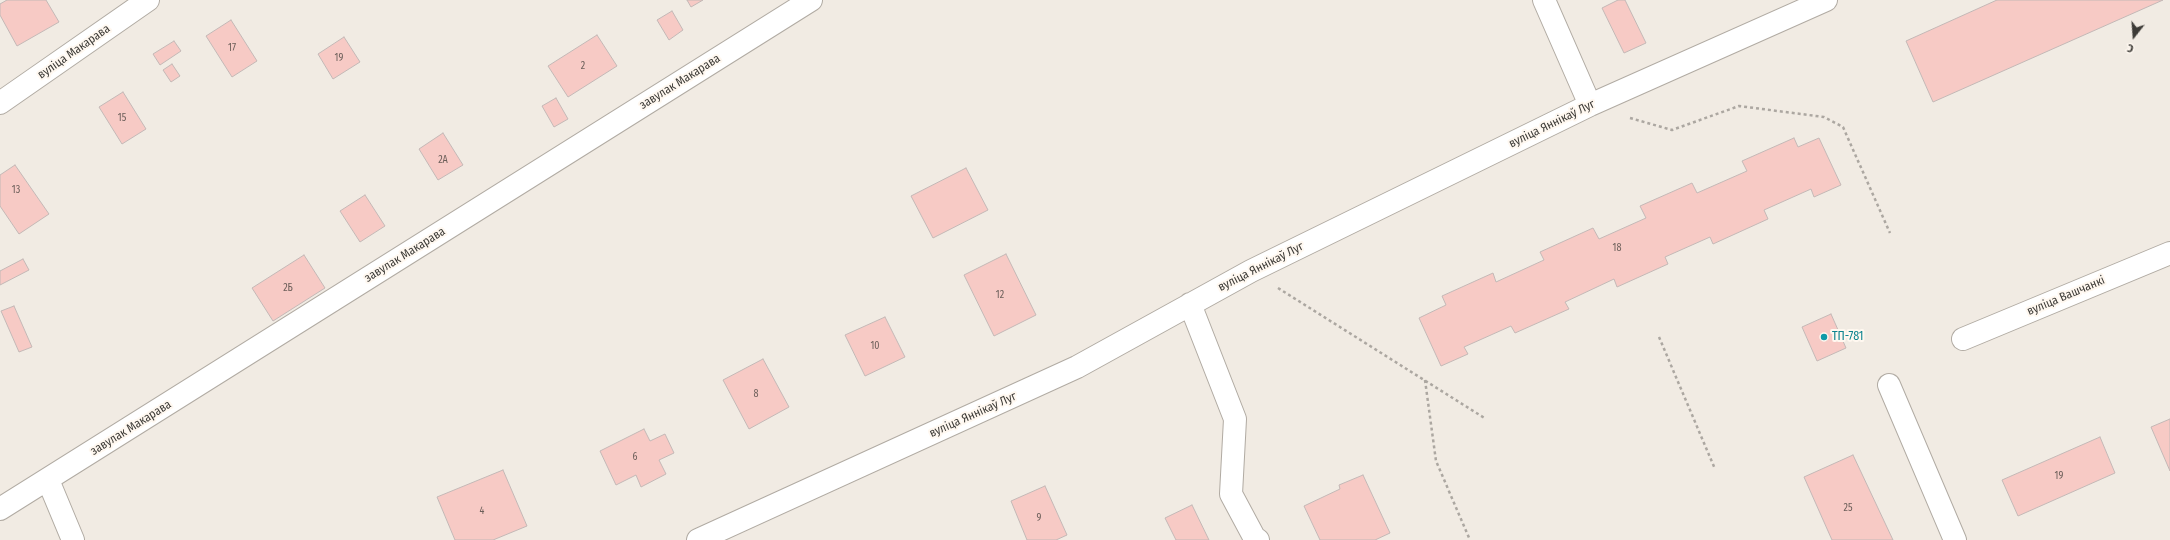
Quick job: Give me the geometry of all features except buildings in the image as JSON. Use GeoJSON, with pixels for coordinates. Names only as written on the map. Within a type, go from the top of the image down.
{"type":"FeatureCollection","features":[{"type":"Feature","properties":{"kind":"street","name":"вуліца Макарава"},"geometry":{"type":"LineString","coordinates":[[0,103],[148,0]]}},
{"type":"Feature","properties":{"kind":"street","name":"завулак Макарава"},"geometry":{"type":"LineString","coordinates":[[0,509],[810,0]]}},
{"type":"Feature","properties":{"kind":"street"},"geometry":{"type":"LineString","coordinates":[[1544,0],[1590,105]]}},
{"type":"Feature","properties":{"kind":"street","name":"вуліца Яннікаў Луг"},"geometry":{"type":"LineString","coordinates":[[698,540],[1077,368],[1251,271],[1590,105],[1826,0]]}},
{"type":"Feature","properties":{"kind":"street","name":"вуліца Вашчанкі"},"geometry":{"type":"LineString","coordinates":[[1963,339],[2170,252]]}},
{"type":"Feature","properties":{"kind":"street"},"geometry":{"type":"LineString","coordinates":[[1190,304],[1235,419],[1231,494],[1254,537],[1258,540]]}},
{"type":"Feature","properties":{"kind":"street"},"geometry":{"type":"LineString","coordinates":[[1889,385],[1955,540]]}},
{"type":"Feature","properties":{"kind":"street"},"geometry":{"type":"LineString","coordinates":[[48,480],[73,540]]}},
{"type":"Feature","properties":{"kind":"path"},"geometry":{"type":"LineString","coordinates":[[1590,105],[1672,130],[1739,106],[1824,117],[1843,127],[1890,232]]}},
{"type":"Feature","properties":{"kind":"path"},"geometry":{"type":"LineString","coordinates":[[1251,271],[1486,419]]}},
{"type":"Feature","properties":{"kind":"path"},"geometry":{"type":"LineString","coordinates":[[1660,337],[1715,469]]}},
{"type":"Feature","properties":{"kind":"path"},"geometry":{"type":"LineString","coordinates":[[1425,380],[1436,461],[1470,540]]}},
{"type":"Feature","properties":{"kind":"place","name":"ТП-781"},"geometry":{"type":"Point","coordinates":[1824,337]}}]}
